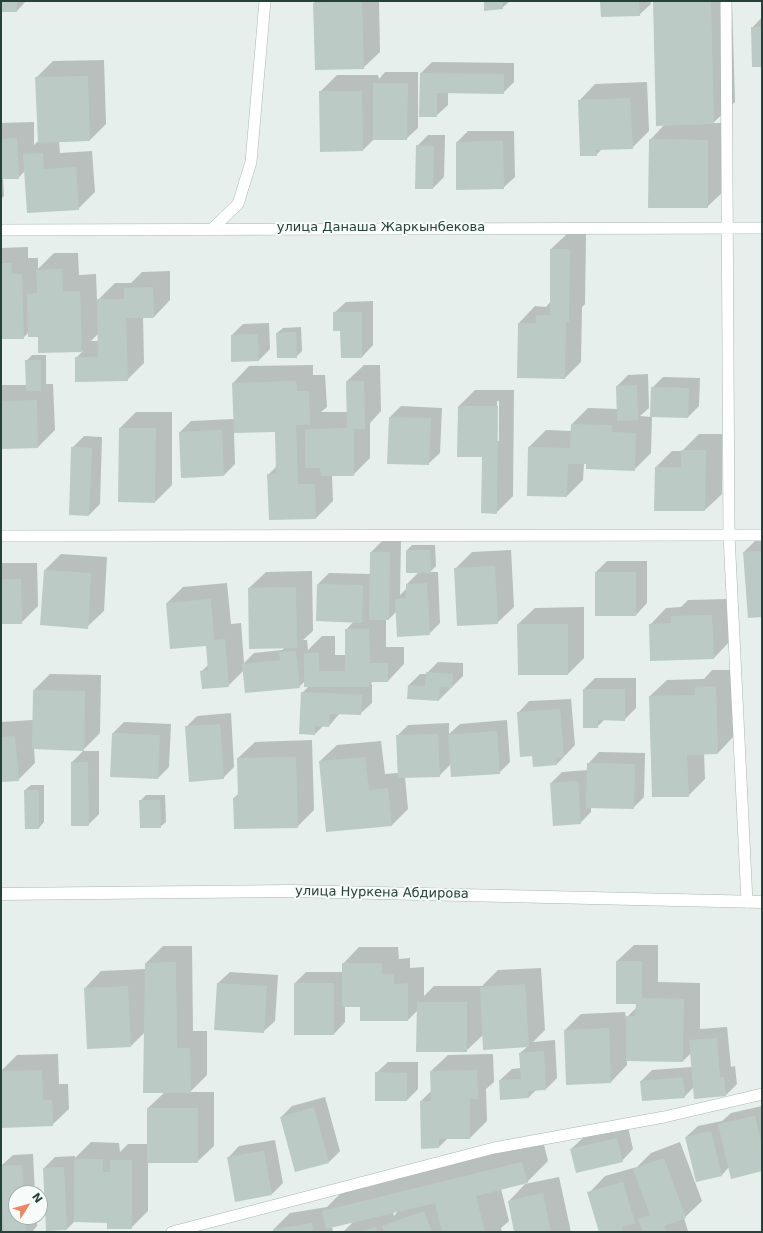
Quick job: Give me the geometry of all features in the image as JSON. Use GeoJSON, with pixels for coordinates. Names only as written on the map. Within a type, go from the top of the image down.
{"type":"FeatureCollection","features":[{"type":"Feature","properties":{"kind":"street","name":"улица Нуркена Абдирова"},"geometry":{"type":"LineString","coordinates":[[1,894],[291,891],[762,902]]}},
{"type":"Feature","properties":{"kind":"lane"},"geometry":{"type":"LineString","coordinates":[[212,229],[238,204],[250,162],[265,1]]}},
{"type":"Feature","properties":{"kind":"lane"},"geometry":{"type":"LineString","coordinates":[[726,1],[729,535],[747,902]]}},
{"type":"Feature","properties":{"kind":"lane","name":"улица Данаша Жаркынбекова"},"geometry":{"type":"LineString","coordinates":[[1,230],[762,228]]}},
{"type":"Feature","properties":{"kind":"lane"},"geometry":{"type":"LineString","coordinates":[[1,536],[762,535]]}},
{"type":"Feature","properties":{"kind":"lane"},"geometry":{"type":"LineString","coordinates":[[172,1232],[494,1148],[664,1117],[762,1094]]}},
{"type":"Feature","properties":{"kind":"building"},"geometry":{"type":"Polygon","coordinates":[[[1,1],[17,1],[17,12],[1,12],[1,1]]]}},
{"type":"Feature","properties":{"kind":"building"},"geometry":{"type":"Polygon","coordinates":[[[362,1],[364,69],[315,70],[313,3],[362,1]]]}},
{"type":"Feature","properties":{"kind":"building"},"geometry":{"type":"Polygon","coordinates":[[[484,1],[502,1],[503,9],[484,11],[484,1]]]}},
{"type":"Feature","properties":{"kind":"building"},"geometry":{"type":"Polygon","coordinates":[[[600,1],[639,1],[640,16],[601,17],[600,1]]]}},
{"type":"Feature","properties":{"kind":"building"},"geometry":{"type":"Polygon","coordinates":[[[653,1],[711,1],[714,124],[656,126],[653,1]]]}},
{"type":"Feature","properties":{"kind":"building"},"geometry":{"type":"Polygon","coordinates":[[[751,27],[762,27],[762,67],[752,67],[751,27]]]}},
{"type":"Feature","properties":{"kind":"building"},"geometry":{"type":"Polygon","coordinates":[[[420,73],[504,74],[504,94],[437,93],[437,117],[419,117],[420,73]]]}},
{"type":"Feature","properties":{"kind":"building"},"geometry":{"type":"Polygon","coordinates":[[[88,76],[90,141],[38,143],[35,77],[88,76]]]}},
{"type":"Feature","properties":{"kind":"building"},"geometry":{"type":"Polygon","coordinates":[[[373,83],[408,83],[407,140],[373,140],[373,83]]]}},
{"type":"Feature","properties":{"kind":"building"},"geometry":{"type":"Polygon","coordinates":[[[319,91],[362,91],[363,151],[320,152],[319,91]]]}},
{"type":"Feature","properties":{"kind":"building"},"geometry":{"type":"Polygon","coordinates":[[[630,98],[633,149],[596,150],[597,156],[580,156],[578,100],[630,98]]]}},
{"type":"Feature","properties":{"kind":"building"},"geometry":{"type":"Polygon","coordinates":[[[17,138],[19,179],[1,179],[1,139],[17,138]]]}},
{"type":"Feature","properties":{"kind":"building"},"geometry":{"type":"Polygon","coordinates":[[[649,139],[708,140],[708,208],[648,208],[649,139]]]}},
{"type":"Feature","properties":{"kind":"building"},"geometry":{"type":"Polygon","coordinates":[[[503,141],[504,189],[456,190],[456,142],[503,141]]]}},
{"type":"Feature","properties":{"kind":"building"},"geometry":{"type":"Polygon","coordinates":[[[416,145],[434,146],[433,189],[415,189],[416,145]]]}},
{"type":"Feature","properties":{"kind":"building"},"geometry":{"type":"Polygon","coordinates":[[[43,153],[44,169],[76,167],[79,210],[27,213],[23,154],[43,153]]]}},
{"type":"Feature","properties":{"kind":"building"},"geometry":{"type":"Polygon","coordinates":[[[550,249],[570,249],[569,322],[566,322],[565,379],[517,378],[518,323],[536,323],[536,315],[550,315],[550,249]]]}},
{"type":"Feature","properties":{"kind":"building"},"geometry":{"type":"Polygon","coordinates":[[[1,263],[11,263],[12,274],[22,274],[24,339],[1,339],[1,263]]]}},
{"type":"Feature","properties":{"kind":"building"},"geometry":{"type":"Polygon","coordinates":[[[62,269],[63,291],[80,291],[82,352],[38,353],[38,337],[28,337],[27,294],[37,293],[36,270],[62,269]]]}},
{"type":"Feature","properties":{"kind":"building"},"geometry":{"type":"Polygon","coordinates":[[[153,287],[154,318],[126,318],[128,381],[75,382],[75,357],[98,357],[97,299],[124,299],[124,288],[153,287]]]}},
{"type":"Feature","properties":{"kind":"building"},"geometry":{"type":"Polygon","coordinates":[[[333,312],[362,312],[362,358],[341,358],[340,331],[333,331],[333,312]]]}},
{"type":"Feature","properties":{"kind":"building"},"geometry":{"type":"Polygon","coordinates":[[[296,332],[297,358],[277,358],[276,333],[296,332]]]}},
{"type":"Feature","properties":{"kind":"building"},"geometry":{"type":"Polygon","coordinates":[[[258,334],[259,361],[231,362],[231,335],[258,334]]]}},
{"type":"Feature","properties":{"kind":"building"},"geometry":{"type":"Polygon","coordinates":[[[25,360],[41,360],[41,391],[26,391],[25,360]]]}},
{"type":"Feature","properties":{"kind":"building"},"geometry":{"type":"Polygon","coordinates":[[[296,381],[297,391],[309,391],[310,425],[296,425],[298,484],[315,484],[316,519],[269,520],[267,474],[276,474],[275,432],[234,433],[232,383],[296,381]]]}},
{"type":"Feature","properties":{"kind":"building"},"geometry":{"type":"Polygon","coordinates":[[[346,381],[364,381],[365,429],[354,429],[354,476],[321,476],[320,468],[305,468],[305,429],[347,428],[346,381]]]}},
{"type":"Feature","properties":{"kind":"building"},"geometry":{"type":"Polygon","coordinates":[[[637,385],[638,420],[617,421],[616,386],[637,385]]]}},
{"type":"Feature","properties":{"kind":"building"},"geometry":{"type":"Polygon","coordinates":[[[651,387],[689,388],[688,418],[650,417],[651,387]]]}},
{"type":"Feature","properties":{"kind":"building"},"geometry":{"type":"Polygon","coordinates":[[[37,400],[38,448],[1,449],[1,401],[37,400]]]}},
{"type":"Feature","properties":{"kind":"building"},"geometry":{"type":"Polygon","coordinates":[[[458,406],[498,406],[497,514],[481,513],[482,457],[457,457],[458,406]]]}},
{"type":"Feature","properties":{"kind":"building"},"geometry":{"type":"Polygon","coordinates":[[[389,417],[431,418],[429,465],[387,464],[389,417]]]}},
{"type":"Feature","properties":{"kind":"building"},"geometry":{"type":"Polygon","coordinates":[[[571,424],[612,425],[612,432],[636,433],[635,471],[586,469],[586,464],[568,464],[567,497],[527,496],[528,447],[570,448],[571,424]]]}},
{"type":"Feature","properties":{"kind":"building"},"geometry":{"type":"Polygon","coordinates":[[[119,428],[156,428],[155,503],[118,502],[119,428]]]}},
{"type":"Feature","properties":{"kind":"building"},"geometry":{"type":"Polygon","coordinates":[[[222,430],[224,476],[181,478],[179,432],[222,430]]]}},
{"type":"Feature","properties":{"kind":"building"},"geometry":{"type":"Polygon","coordinates":[[[71,447],[92,448],[89,516],[69,515],[71,447]]]}},
{"type":"Feature","properties":{"kind":"building"},"geometry":{"type":"Polygon","coordinates":[[[681,450],[706,450],[705,511],[654,511],[655,467],[681,467],[681,450]]]}},
{"type":"Feature","properties":{"kind":"building"},"geometry":{"type":"Polygon","coordinates":[[[406,550],[430,550],[431,573],[406,573],[406,550]]]}},
{"type":"Feature","properties":{"kind":"building"},"geometry":{"type":"Polygon","coordinates":[[[762,551],[762,617],[748,618],[743,552],[762,551]]]}},
{"type":"Feature","properties":{"kind":"building"},"geometry":{"type":"Polygon","coordinates":[[[370,552],[390,552],[389,620],[369,620],[370,552]]]}},
{"type":"Feature","properties":{"kind":"building"},"geometry":{"type":"Polygon","coordinates":[[[495,566],[498,624],[457,626],[454,568],[495,566]]]}},
{"type":"Feature","properties":{"kind":"building"},"geometry":{"type":"Polygon","coordinates":[[[44,570],[91,573],[88,629],[40,625],[44,570]]]}},
{"type":"Feature","properties":{"kind":"building"},"geometry":{"type":"Polygon","coordinates":[[[595,572],[636,572],[636,616],[595,616],[595,572]]]}},
{"type":"Feature","properties":{"kind":"building"},"geometry":{"type":"Polygon","coordinates":[[[1,579],[21,579],[22,624],[1,624],[1,579]]]}},
{"type":"Feature","properties":{"kind":"building"},"geometry":{"type":"Polygon","coordinates":[[[427,583],[430,635],[397,637],[395,599],[406,598],[406,584],[427,583]]]}},
{"type":"Feature","properties":{"kind":"building"},"geometry":{"type":"Polygon","coordinates":[[[317,584],[363,585],[362,623],[316,621],[317,584]]]}},
{"type":"Feature","properties":{"kind":"building"},"geometry":{"type":"Polygon","coordinates":[[[296,587],[297,648],[249,649],[248,588],[296,587]]]}},
{"type":"Feature","properties":{"kind":"building"},"geometry":{"type":"Polygon","coordinates":[[[211,599],[214,640],[225,639],[229,687],[202,689],[200,671],[208,670],[206,646],[170,649],[166,603],[211,599]]]}},
{"type":"Feature","properties":{"kind":"building"},"geometry":{"type":"Polygon","coordinates":[[[712,615],[714,659],[650,661],[649,624],[671,623],[671,616],[712,615]]]}},
{"type":"Feature","properties":{"kind":"building"},"geometry":{"type":"Polygon","coordinates":[[[517,624],[568,624],[568,675],[518,675],[517,624]]]}},
{"type":"Feature","properties":{"kind":"building"},"geometry":{"type":"Polygon","coordinates":[[[345,629],[369,629],[370,663],[388,663],[388,682],[369,682],[369,687],[304,687],[304,653],[319,653],[319,671],[345,671],[345,629]]]}},
{"type":"Feature","properties":{"kind":"building"},"geometry":{"type":"Polygon","coordinates":[[[296,651],[300,688],[245,693],[242,664],[280,660],[279,652],[296,651]]]}},
{"type":"Feature","properties":{"kind":"building"},"geometry":{"type":"Polygon","coordinates":[[[426,672],[453,674],[452,688],[440,687],[439,701],[407,699],[408,685],[425,686],[426,672]]]}},
{"type":"Feature","properties":{"kind":"building"},"geometry":{"type":"Polygon","coordinates":[[[716,686],[718,754],[687,755],[689,797],[652,797],[649,696],[695,695],[695,687],[716,686]]]}},
{"type":"Feature","properties":{"kind":"building"},"geometry":{"type":"Polygon","coordinates":[[[583,689],[625,689],[625,721],[598,720],[598,728],[583,728],[583,689]]]}},
{"type":"Feature","properties":{"kind":"building"},"geometry":{"type":"Polygon","coordinates":[[[33,690],[85,691],[84,751],[32,749],[33,690]]]}},
{"type":"Feature","properties":{"kind":"building"},"geometry":{"type":"Polygon","coordinates":[[[301,692],[362,695],[361,715],[330,714],[329,727],[315,726],[315,735],[299,734],[301,692]]]}},
{"type":"Feature","properties":{"kind":"building"},"geometry":{"type":"Polygon","coordinates":[[[560,709],[564,757],[556,758],[557,765],[533,767],[532,756],[520,757],[517,712],[560,709]]]}},
{"type":"Feature","properties":{"kind":"building"},"geometry":{"type":"Polygon","coordinates":[[[220,724],[224,779],[189,782],[185,726],[220,724]]]}},
{"type":"Feature","properties":{"kind":"building"},"geometry":{"type":"Polygon","coordinates":[[[497,731],[500,774],[451,777],[448,735],[497,731]]]}},
{"type":"Feature","properties":{"kind":"building"},"geometry":{"type":"Polygon","coordinates":[[[112,733],[160,735],[158,779],[110,777],[112,733]]]}},
{"type":"Feature","properties":{"kind":"building"},"geometry":{"type":"Polygon","coordinates":[[[438,734],[440,777],[398,778],[396,735],[438,734]]]}},
{"type":"Feature","properties":{"kind":"building"},"geometry":{"type":"Polygon","coordinates":[[[15,736],[19,781],[1,782],[1,737],[15,736]]]}},
{"type":"Feature","properties":{"kind":"building"},"geometry":{"type":"Polygon","coordinates":[[[296,757],[298,828],[234,829],[233,798],[238,797],[237,758],[296,757]]]}},
{"type":"Feature","properties":{"kind":"building"},"geometry":{"type":"Polygon","coordinates":[[[365,757],[369,790],[388,788],[392,826],[326,832],[319,761],[365,757]]]}},
{"type":"Feature","properties":{"kind":"building"},"geometry":{"type":"Polygon","coordinates":[[[71,762],[88,762],[89,826],[71,826],[71,762]]]}},
{"type":"Feature","properties":{"kind":"building"},"geometry":{"type":"Polygon","coordinates":[[[587,763],[635,764],[634,809],[586,808],[587,763]]]}},
{"type":"Feature","properties":{"kind":"building"},"geometry":{"type":"Polygon","coordinates":[[[578,781],[581,824],[553,826],[550,783],[578,781]]]}},
{"type":"Feature","properties":{"kind":"building"},"geometry":{"type":"Polygon","coordinates":[[[24,790],[39,790],[39,829],[25,829],[24,790]]]}},
{"type":"Feature","properties":{"kind":"building"},"geometry":{"type":"Polygon","coordinates":[[[139,800],[160,800],[161,828],[140,828],[139,800]]]}},
{"type":"Feature","properties":{"kind":"building"},"geometry":{"type":"Polygon","coordinates":[[[616,961],[642,961],[642,998],[684,999],[683,1062],[626,1061],[626,1016],[635,1016],[636,1004],[616,1004],[616,961]]]}},
{"type":"Feature","properties":{"kind":"building"},"geometry":{"type":"Polygon","coordinates":[[[176,962],[177,1048],[190,1048],[191,1093],[143,1093],[145,963],[176,962]]]}},
{"type":"Feature","properties":{"kind":"building"},"geometry":{"type":"Polygon","coordinates":[[[342,963],[382,963],[382,975],[394,974],[394,984],[408,983],[408,1021],[360,1021],[360,1007],[342,1007],[342,963]]]}},
{"type":"Feature","properties":{"kind":"building"},"geometry":{"type":"Polygon","coordinates":[[[217,983],[267,986],[264,1033],[214,1030],[217,983]]]}},
{"type":"Feature","properties":{"kind":"building"},"geometry":{"type":"Polygon","coordinates":[[[294,983],[334,983],[334,1035],[294,1035],[294,983]]]}},
{"type":"Feature","properties":{"kind":"building"},"geometry":{"type":"Polygon","coordinates":[[[525,984],[529,1047],[483,1050],[480,987],[525,984]]]}},
{"type":"Feature","properties":{"kind":"building"},"geometry":{"type":"Polygon","coordinates":[[[128,986],[131,1047],[87,1049],[84,988],[128,986]]]}},
{"type":"Feature","properties":{"kind":"building"},"geometry":{"type":"Polygon","coordinates":[[[417,1002],[467,1002],[467,1052],[416,1052],[417,1002]]]}},
{"type":"Feature","properties":{"kind":"building"},"geometry":{"type":"Polygon","coordinates":[[[609,1028],[611,1083],[566,1085],[564,1030],[609,1028]]]}},
{"type":"Feature","properties":{"kind":"building"},"geometry":{"type":"Polygon","coordinates":[[[717,1038],[720,1077],[724,1077],[726,1096],[694,1099],[689,1040],[717,1038]]]}},
{"type":"Feature","properties":{"kind":"building"},"geometry":{"type":"Polygon","coordinates":[[[544,1051],[546,1090],[528,1091],[529,1098],[500,1100],[499,1080],[521,1079],[519,1053],[544,1051]]]}},
{"type":"Feature","properties":{"kind":"building"},"geometry":{"type":"Polygon","coordinates":[[[42,1070],[43,1100],[52,1100],[53,1126],[1,1128],[1,1071],[42,1070]]]}},
{"type":"Feature","properties":{"kind":"building"},"geometry":{"type":"Polygon","coordinates":[[[477,1070],[478,1099],[470,1099],[470,1139],[439,1139],[439,1148],[421,1149],[420,1101],[431,1101],[430,1071],[477,1070]]]}},
{"type":"Feature","properties":{"kind":"building"},"geometry":{"type":"Polygon","coordinates":[[[375,1072],[407,1073],[407,1101],[375,1101],[375,1072]]]}},
{"type":"Feature","properties":{"kind":"building"},"geometry":{"type":"Polygon","coordinates":[[[683,1077],[685,1098],[642,1101],[640,1081],[683,1077]]]}},
{"type":"Feature","properties":{"kind":"building"},"geometry":{"type":"Polygon","coordinates":[[[314,1107],[329,1163],[295,1172],[280,1117],[314,1107]]]}},
{"type":"Feature","properties":{"kind":"building"},"geometry":{"type":"Polygon","coordinates":[[[147,1108],[198,1108],[198,1163],[147,1163],[147,1108]]]}},
{"type":"Feature","properties":{"kind":"building"},"geometry":{"type":"Polygon","coordinates":[[[755,1116],[762,1146],[762,1171],[731,1179],[718,1124],[755,1116]]]}},
{"type":"Feature","properties":{"kind":"building"},"geometry":{"type":"Polygon","coordinates":[[[711,1131],[722,1176],[696,1182],[685,1137],[711,1131]]]}},
{"type":"Feature","properties":{"kind":"building"},"geometry":{"type":"Polygon","coordinates":[[[617,1138],[623,1162],[576,1173],[570,1149],[617,1138]]]}},
{"type":"Feature","properties":{"kind":"building"},"geometry":{"type":"Polygon","coordinates":[[[264,1151],[272,1195],[235,1202],[227,1157],[264,1151]]]}},
{"type":"Feature","properties":{"kind":"building"},"geometry":{"type":"Polygon","coordinates":[[[664,1158],[686,1218],[664,1226],[666,1232],[643,1232],[638,1219],[650,1215],[633,1169],[664,1158]]]}},
{"type":"Feature","properties":{"kind":"building"},"geometry":{"type":"Polygon","coordinates":[[[74,1159],[103,1159],[103,1172],[110,1172],[110,1160],[132,1160],[132,1229],[107,1229],[107,1223],[74,1222],[74,1159]]]}},
{"type":"Feature","properties":{"kind":"building"},"geometry":{"type":"Polygon","coordinates":[[[522,1162],[528,1183],[476,1196],[485,1232],[442,1232],[435,1203],[326,1229],[322,1211],[522,1162]]]}},
{"type":"Feature","properties":{"kind":"building"},"geometry":{"type":"Polygon","coordinates":[[[22,1165],[23,1185],[8,1185],[8,1225],[26,1225],[26,1232],[4,1232],[1,1166],[22,1165]]]}},
{"type":"Feature","properties":{"kind":"building"},"geometry":{"type":"Polygon","coordinates":[[[64,1167],[67,1230],[46,1231],[46,1225],[48,1225],[48,1185],[44,1185],[43,1168],[64,1167]]]}},
{"type":"Feature","properties":{"kind":"building"},"geometry":{"type":"Polygon","coordinates":[[[623,1182],[635,1223],[622,1227],[623,1232],[599,1232],[587,1192],[623,1182]]]}},
{"type":"Feature","properties":{"kind":"building"},"geometry":{"type":"Polygon","coordinates":[[[543,1193],[551,1232],[514,1232],[508,1201],[543,1193]]]}},
{"type":"Feature","properties":{"kind":"building"},"geometry":{"type":"Polygon","coordinates":[[[424,1211],[432,1232],[384,1232],[382,1226],[424,1211]]]}},
{"type":"Feature","properties":{"kind":"building"},"geometry":{"type":"Polygon","coordinates":[[[312,1223],[314,1232],[273,1232],[273,1229],[312,1223]]]}},
{"type":"Feature","properties":{"kind":"building"},"geometry":{"type":"Polygon","coordinates":[[[376,1227],[377,1232],[360,1232],[376,1227]]]}}]}
